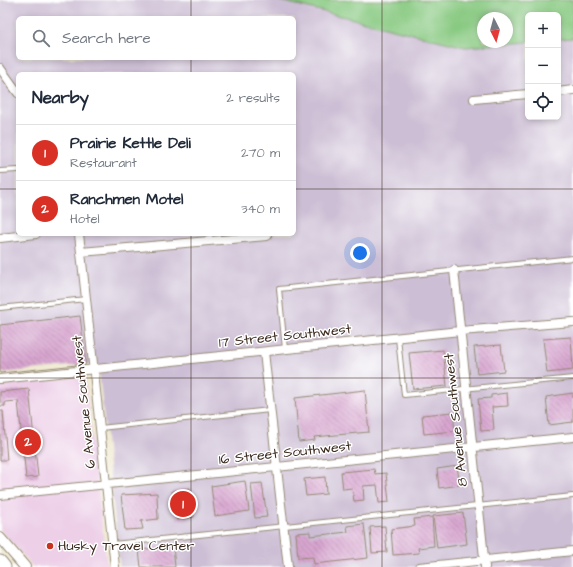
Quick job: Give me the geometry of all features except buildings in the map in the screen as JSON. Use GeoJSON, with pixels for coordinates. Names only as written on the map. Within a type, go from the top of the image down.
{"type":"FeatureCollection","features":[{"type":"Feature","properties":{"kind":"highway"},"geometry":{"type":"LineString","coordinates":[[0,562],[4,567]]}},
{"type":"Feature","properties":{"kind":"street"},"geometry":{"type":"LineString","coordinates":[[0,68],[16,89]]}},
{"type":"Feature","properties":{"kind":"street"},"geometry":{"type":"LineString","coordinates":[[561,92],[573,90]]}},
{"type":"Feature","properties":{"kind":"street"},"geometry":{"type":"LineString","coordinates":[[474,99],[525,94]]}},
{"type":"Feature","properties":{"kind":"street"},"geometry":{"type":"LineString","coordinates":[[0,238],[18,236]]}},
{"type":"Feature","properties":{"kind":"street","name":"6 Avenue Southwest"},"geometry":{"type":"LineString","coordinates":[[79,236],[115,567]]}},
{"type":"Feature","properties":{"kind":"street"},"geometry":{"type":"LineString","coordinates":[[81,252],[267,236]]}},
{"type":"Feature","properties":{"kind":"street","name":"8 Avenue Southwest"},"geometry":{"type":"LineString","coordinates":[[454,270],[484,564]]}},
{"type":"Feature","properties":{"kind":"street","name":"17 Street Southwest"},"geometry":{"type":"LineString","coordinates":[[0,379],[398,338],[573,322]]}},
{"type":"Feature","properties":{"kind":"street"},"geometry":{"type":"LineString","coordinates":[[264,352],[288,567]]}},
{"type":"Feature","properties":{"kind":"street","name":"16 Street Southwest"},"geometry":{"type":"LineString","coordinates":[[0,495],[573,437]]}},
{"type":"Feature","properties":{"kind":"street"},"geometry":{"type":"LineString","coordinates":[[0,538],[25,567]]}},
{"type":"Feature","properties":{"kind":"street"},"geometry":{"type":"LineString","coordinates":[[419,567],[484,564],[573,551]]}},
{"type":"Feature","properties":{"kind":"lane"},"geometry":{"type":"LineString","coordinates":[[0,172],[16,170]]}},
{"type":"Feature","properties":{"kind":"lane"},"geometry":{"type":"LineString","coordinates":[[285,350],[279,288],[573,258]]}},
{"type":"Feature","properties":{"kind":"lane"},"geometry":{"type":"LineString","coordinates":[[0,308],[86,299]]}},
{"type":"Feature","properties":{"kind":"lane"},"geometry":{"type":"LineString","coordinates":[[398,338],[404,395],[573,378]]}},
{"type":"Feature","properties":{"kind":"lane"},"geometry":{"type":"LineString","coordinates":[[100,428],[271,410]]}},
{"type":"Feature","properties":{"kind":"lane"},"geometry":{"type":"LineString","coordinates":[[112,544],[573,496]]}},
{"type":"Feature","properties":{"kind":"shaded area"},"geometry":{"type":"Polygon","coordinates":[[[0,0],[277,0],[465,47],[477,46],[477,48],[513,48],[513,43],[525,42],[525,120],[561,120],[561,39],[573,38],[573,567],[120,567],[98,363],[0,373],[0,0]]]}},
{"type":"Feature","properties":{"kind":"shaded area"},"geometry":{"type":"Polygon","coordinates":[[[85,376],[107,567],[33,567],[0,529],[0,385],[85,376]]]}},
{"type":"Feature","properties":{"kind":"green space"},"geometry":{"type":"Polygon","coordinates":[[[277,0],[573,0],[573,38],[561,39],[561,12],[525,12],[525,42],[513,43],[513,12],[477,12],[477,46],[465,47],[277,0]]]}},
{"type":"Feature","properties":{"kind":"place","name":"Ranchmen Motel"},"geometry":{"type":"Point","coordinates":[28,442]}},
{"type":"Feature","properties":{"kind":"place","name":"Prairie Kettle Deli"},"geometry":{"type":"Point","coordinates":[183,504]}},
{"type":"Feature","properties":{"kind":"place","name":"Husky Travel Center"},"geometry":{"type":"Point","coordinates":[50,546]}}]}
